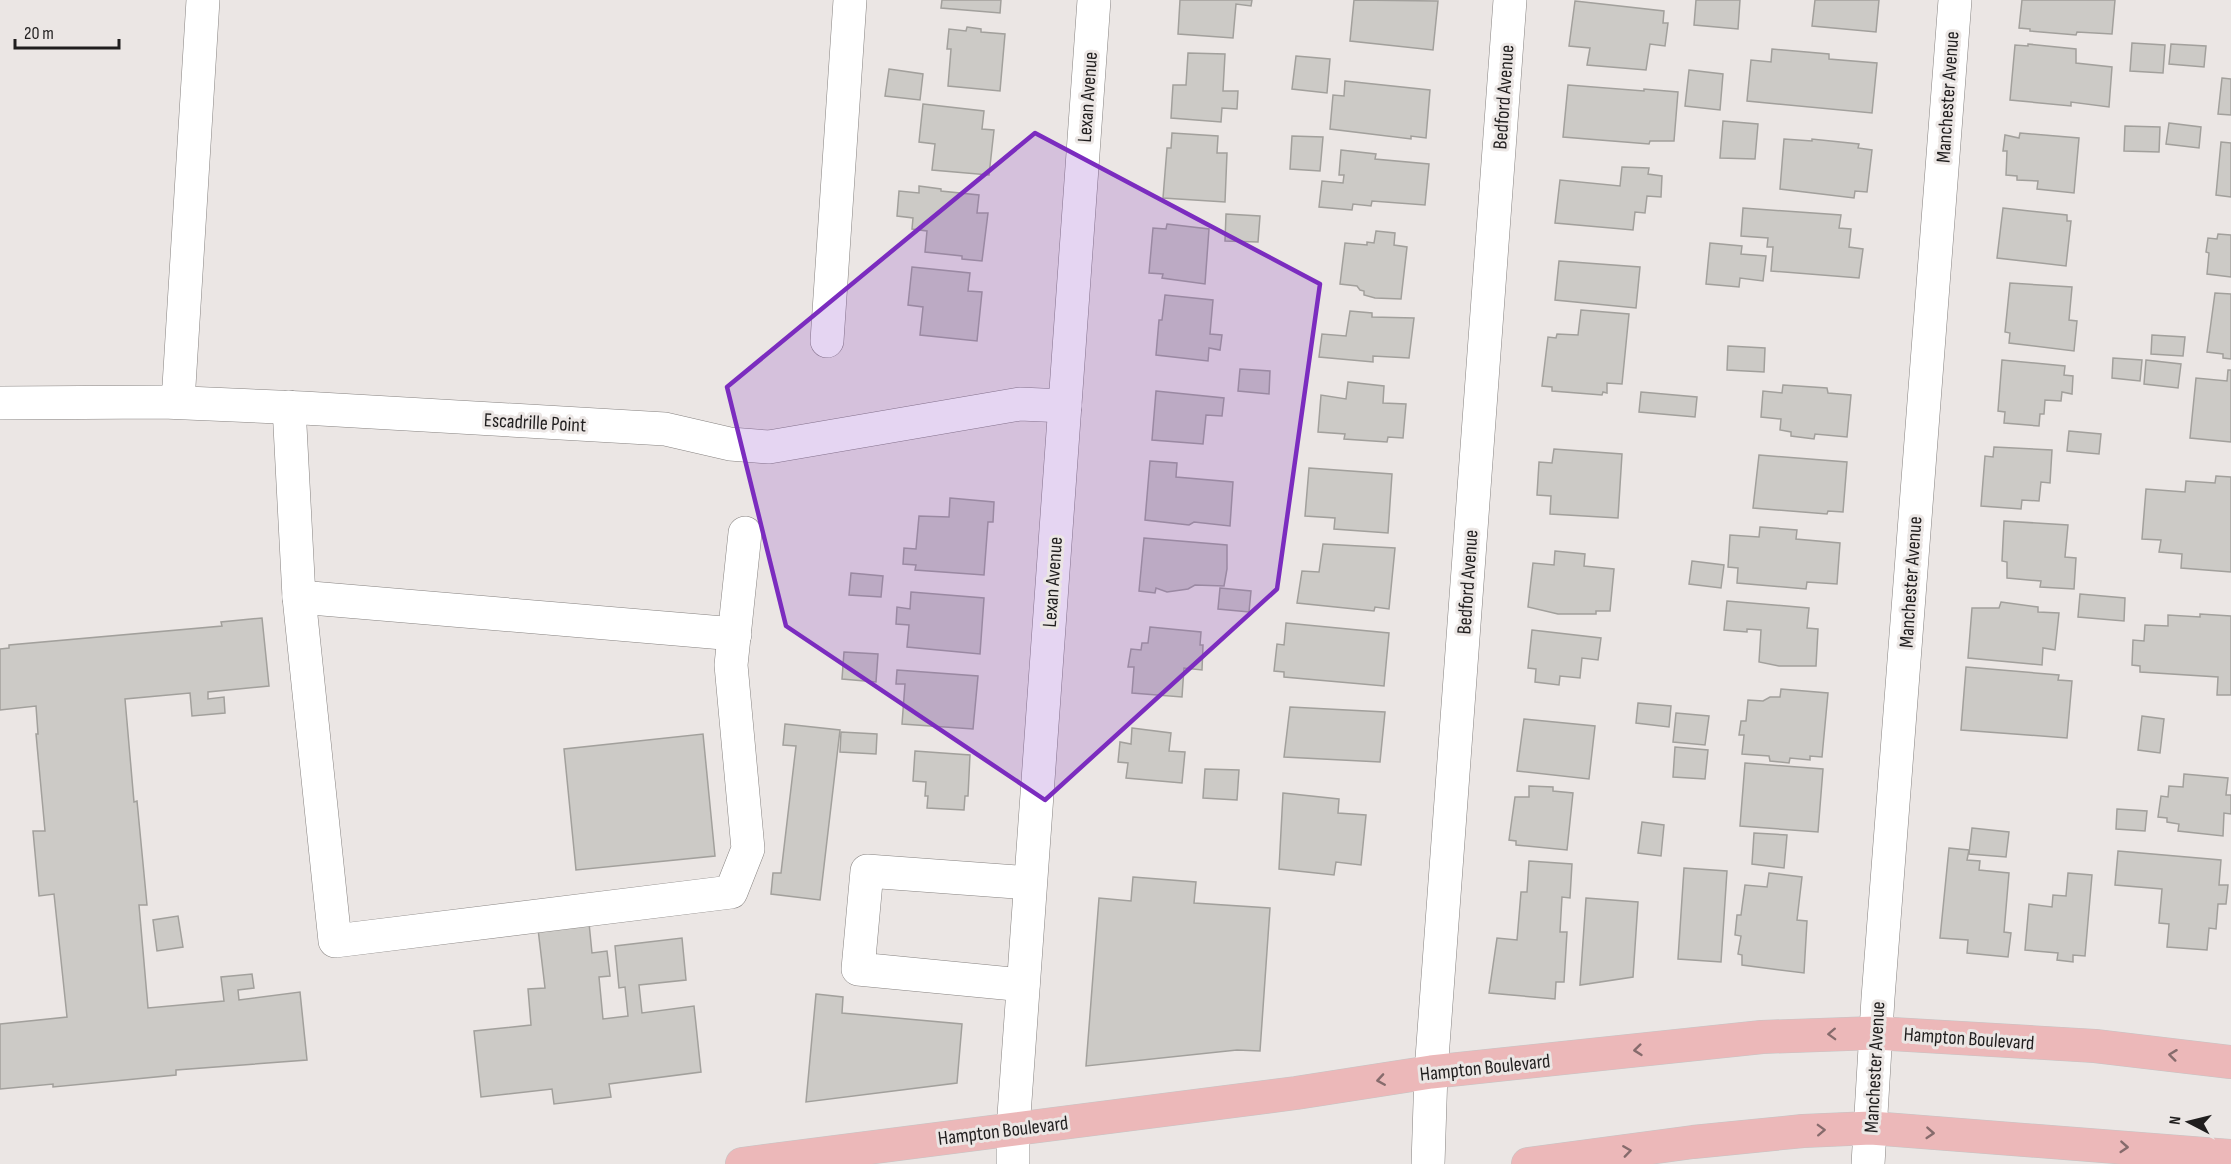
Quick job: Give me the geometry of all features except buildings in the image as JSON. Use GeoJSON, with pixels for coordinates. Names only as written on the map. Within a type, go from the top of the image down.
{"type":"FeatureCollection","features":[{"type":"Feature","properties":{"kind":"main road","name":"Hampton Boulevard"},"geometry":{"type":"LineString","coordinates":[[742,1164],[1296,1093],[1431,1072],[1762,1037],[1875,1033],[2095,1046],[2231,1062]]}},
{"type":"Feature","properties":{"kind":"main road"},"geometry":{"type":"LineString","coordinates":[[1528,1164],[1693,1142],[1803,1131],[1871,1128],[2231,1156]]}},
{"type":"Feature","properties":{"kind":"street"},"geometry":{"type":"LineString","coordinates":[[178,402],[203,0]]}},
{"type":"Feature","properties":{"kind":"street"},"geometry":{"type":"LineString","coordinates":[[827,341],[850,0]]}},
{"type":"Feature","properties":{"kind":"street","name":"Lexan Avenue"},"geometry":{"type":"LineString","coordinates":[[1013,1164],[1012,1129],[1094,0]]}},
{"type":"Feature","properties":{"kind":"street","name":"Bedford Avenue"},"geometry":{"type":"LineString","coordinates":[[1428,1164],[1431,1072],[1510,0]]}},
{"type":"Feature","properties":{"kind":"street","name":"Manchester Avenue"},"geometry":{"type":"LineString","coordinates":[[1868,1164],[1875,1033],[1955,0]]}},
{"type":"Feature","properties":{"kind":"street","name":"Escadrille Point"},"geometry":{"type":"LineString","coordinates":[[0,403],[178,402],[289,407],[665,429],[730,444],[769,447],[1020,404],[1065,406]]}},
{"type":"Feature","properties":{"kind":"street"},"geometry":{"type":"LineString","coordinates":[[289,407],[299,597],[335,941],[731,892],[748,849],[731,665],[745,533]]}},
{"type":"Feature","properties":{"kind":"street"},"geometry":{"type":"LineString","coordinates":[[299,597],[735,634]]}},
{"type":"Feature","properties":{"kind":"street"},"geometry":{"type":"LineString","coordinates":[[1023,985],[858,969],[867,871],[1030,883]]}},
{"type":"Feature","properties":{"kind":"highlighted area"},"geometry":{"type":"Polygon","coordinates":[[[1035,133],[1320,284],[1277,589],[1045,800],[786,626],[727,387],[1035,133]]]}}]}
